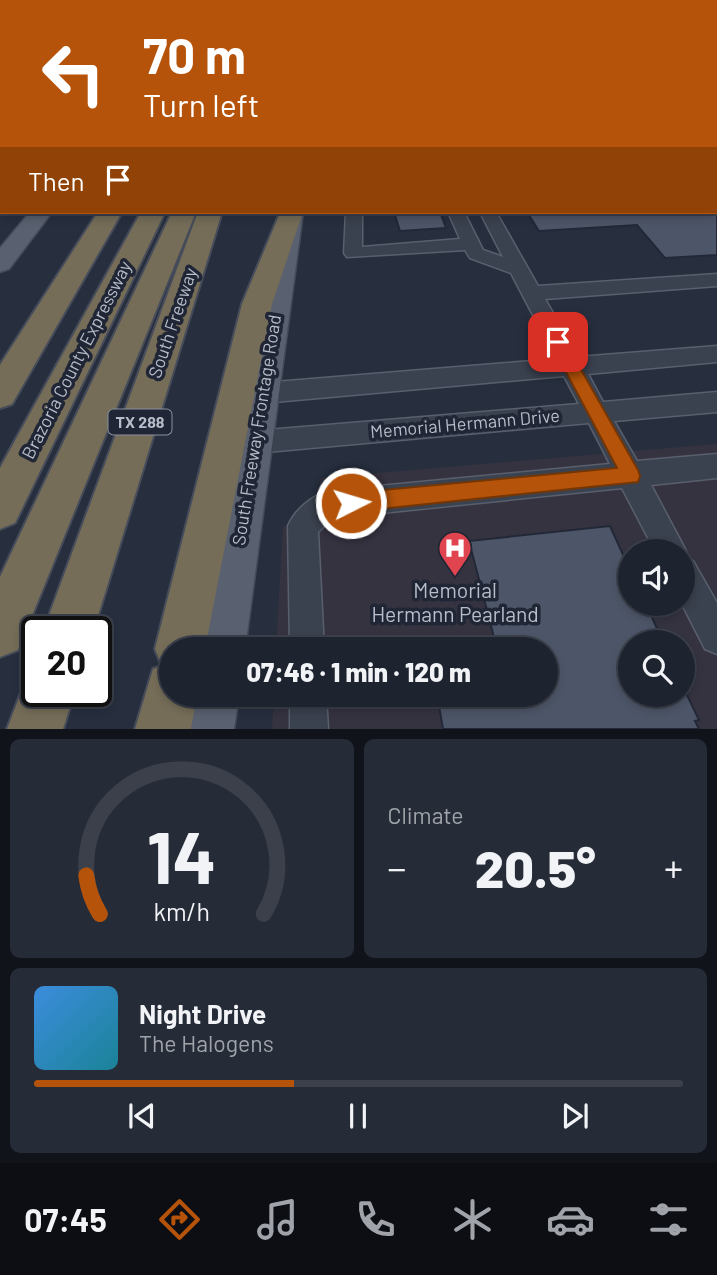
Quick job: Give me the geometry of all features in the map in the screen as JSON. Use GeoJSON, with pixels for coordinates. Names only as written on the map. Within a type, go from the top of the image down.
{"type":"FeatureCollection","features":[{"type":"Feature","properties":{"kind":"highway"},"geometry":{"type":"LineString","coordinates":[[0,394],[109,214]]}},
{"type":"Feature","properties":{"kind":"highway","name":"Brazoria County Expressway"},"geometry":{"type":"LineString","coordinates":[[0,509],[152,214]]}},
{"type":"Feature","properties":{"kind":"highway","name":"Brazoria County Expressway"},"geometry":{"type":"LineString","coordinates":[[0,632],[183,214]]}},
{"type":"Feature","properties":{"kind":"highway","name":"South Freeway"},"geometry":{"type":"LineString","coordinates":[[73,616],[209,214]]}},
{"type":"Feature","properties":{"kind":"highway"},"geometry":{"type":"LineString","coordinates":[[183,637],[257,304],[291,214]]}},
{"type":"Feature","properties":{"kind":"highway"},"geometry":{"type":"LineString","coordinates":[[35,729],[43,707]]}},
{"type":"Feature","properties":{"kind":"highway"},"geometry":{"type":"LineString","coordinates":[[163,729],[168,707]]}},
{"type":"Feature","properties":{"kind":"main road"},"geometry":{"type":"LineString","coordinates":[[0,264],[39,214]]}},
{"type":"Feature","properties":{"kind":"main road","name":"South Freeway Frontage Road"},"geometry":{"type":"LineString","coordinates":[[224,637],[292,214]]}},
{"type":"Feature","properties":{"kind":"main road"},"geometry":{"type":"LineString","coordinates":[[209,729],[213,707]]}},
{"type":"Feature","properties":{"kind":"street"},"geometry":{"type":"LineString","coordinates":[[354,214],[354,253],[470,244]]}},
{"type":"Feature","properties":{"kind":"street"},"geometry":{"type":"LineString","coordinates":[[457,214],[476,254],[519,269]]}},
{"type":"Feature","properties":{"kind":"street"},"geometry":{"type":"LineString","coordinates":[[489,214],[665,539]]}},
{"type":"Feature","properties":{"kind":"street"},"geometry":{"type":"LineString","coordinates":[[531,293],[717,280]]}},
{"type":"Feature","properties":{"kind":"street"},"geometry":{"type":"LineString","coordinates":[[263,393],[717,354]]}},
{"type":"Feature","properties":{"kind":"street","name":"Memorial Hermann Drive"},"geometry":{"type":"LineString","coordinates":[[255,442],[717,402]]}},
{"type":"Feature","properties":{"kind":"street"},"geometry":{"type":"LineString","coordinates":[[307,637],[303,526],[326,505],[717,466]]}},
{"type":"Feature","properties":{"kind":"street"},"geometry":{"type":"LineString","coordinates":[[695,596],[717,637]]}},
{"type":"Feature","properties":{"kind":"lane"},"geometry":{"type":"LineString","coordinates":[[308,707],[309,729]]}},
{"type":"Feature","properties":{"kind":"shaded area","name":"Memorial Hermann Pearland"},"geometry":{"type":"Polygon","coordinates":[[[717,444],[717,729],[272,729],[273,707],[558,707],[558,637],[277,637],[283,528],[316,498],[321,478],[717,444]]]}},
{"type":"Feature","properties":{"kind":"building"},"geometry":{"type":"Polygon","coordinates":[[[395,214],[441,214],[446,228],[400,231],[395,214]]]}},
{"type":"Feature","properties":{"kind":"building"},"geometry":{"type":"Polygon","coordinates":[[[528,214],[717,214],[717,255],[665,258],[637,225],[539,231],[528,214]]]}},
{"type":"Feature","properties":{"kind":"building"},"geometry":{"type":"Polygon","coordinates":[[[610,526],[618,544],[618,616],[651,616],[658,630],[618,630],[618,707],[693,707],[699,720],[695,721],[699,729],[443,729],[439,707],[558,707],[558,637],[494,637],[469,541],[610,526]]]}},
{"type":"Feature","properties":{"kind":"place","name":"Memorial Hermann Pearland"},"geometry":{"type":"Point","coordinates":[455,578]}},
{"type":"Feature","properties":{"kind":"route"},"geometry":{"type":"LineString","coordinates":[[351,503],[631,476],[558,342]]}}]}
